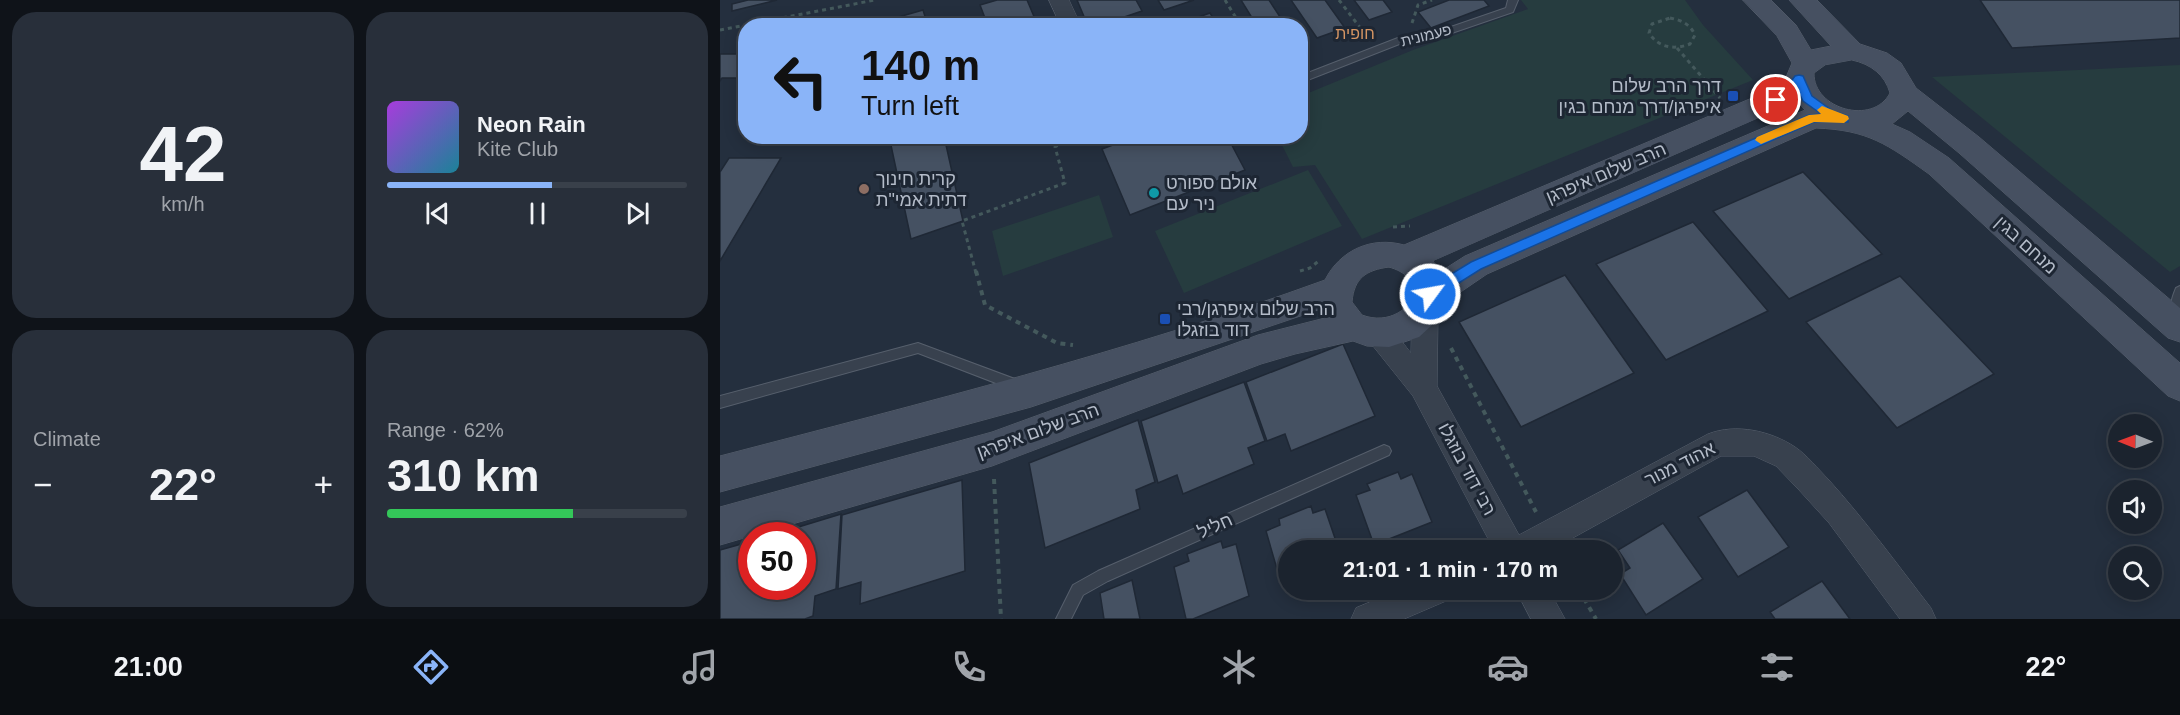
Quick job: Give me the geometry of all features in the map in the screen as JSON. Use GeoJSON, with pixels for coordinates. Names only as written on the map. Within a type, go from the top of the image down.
{"type":"FeatureCollection","features":[{"type":"Feature","properties":{"kind":"main road"},"geometry":{"type":"LineString","coordinates":[[1756,0],[1787,31],[1802,71],[1801,88],[1812,102],[1829,114],[1852,120],[1876,120],[1897,108],[1904,93],[1897,74],[1888,66],[1864,53],[1830,52],[1802,71]]}},
{"type":"Feature","properties":{"kind":"main road"},"geometry":{"type":"LineString","coordinates":[[1802,0],[1852,51]]}},
{"type":"Feature","properties":{"kind":"main road","name":"הרב שלום איפרגן"},"geometry":{"type":"LineString","coordinates":[[1407,258],[1750,112],[1788,94],[1802,71]]}},
{"type":"Feature","properties":{"kind":"main road","name":"מנחם בגין"},"geometry":{"type":"LineString","coordinates":[[1904,93],[1969,145],[2180,326]]}},
{"type":"Feature","properties":{"kind":"main road","name":"הרב שלום איפרגן"},"geometry":{"type":"LineString","coordinates":[[1427,302],[1476,265],[1813,118],[1852,120]]}},
{"type":"Feature","properties":{"kind":"main road","name":"מנחם בגין"},"geometry":{"type":"LineString","coordinates":[[1852,120],[1900,139],[1939,166],[2180,385]]}},
{"type":"Feature","properties":{"kind":"main road"},"geometry":{"type":"LineString","coordinates":[[1385,254],[1407,258],[1424,273],[1429,282],[1427,302],[1413,324],[1402,329],[1365,330],[1338,309],[1335,290],[1346,270],[1364,257],[1385,254]]}},
{"type":"Feature","properties":{"kind":"main road"},"geometry":{"type":"LineString","coordinates":[[720,474],[1031,391],[1277,312],[1335,290]]}},
{"type":"Feature","properties":{"kind":"main road","name":"הרב שלום איפרגן"},"geometry":{"type":"LineString","coordinates":[[720,526],[992,449],[1258,350],[1295,339],[1365,330]]}},
{"type":"Feature","properties":{"kind":"street"},"geometry":{"type":"LineString","coordinates":[[1059,0],[1067,18]]}},
{"type":"Feature","properties":{"kind":"street","name":"רבי דוד בוזגלו"},"geometry":{"type":"LineString","coordinates":[[1424,387],[1427,302]]}},
{"type":"Feature","properties":{"kind":"street","name":"רבי דוד בוזגלו"},"geometry":{"type":"LineString","coordinates":[[1365,330],[1424,387],[1505,540]]}},
{"type":"Feature","properties":{"kind":"street","name":"אהוד מנור"},"geometry":{"type":"LineString","coordinates":[[1541,540],[1718,443],[1756,443],[1786,457],[1816,488],[1839,513],[1920,619]]}},
{"type":"Feature","properties":{"kind":"street"},"geometry":{"type":"LineString","coordinates":[[1367,619],[1412,600]]}},
{"type":"Feature","properties":{"kind":"street"},"geometry":{"type":"LineString","coordinates":[[1538,600],[1548,619]]}},
{"type":"Feature","properties":{"kind":"lane","name":"פעמונית"},"geometry":{"type":"LineString","coordinates":[[1308,77],[1406,38],[1424,38],[1510,10],[1513,0]]}},
{"type":"Feature","properties":{"kind":"lane"},"geometry":{"type":"LineString","coordinates":[[2180,291],[2175,316],[2180,326]]}},
{"type":"Feature","properties":{"kind":"lane"},"geometry":{"type":"LineString","coordinates":[[720,402],[918,348],[1031,391]]}},
{"type":"Feature","properties":{"kind":"lane","name":"חליל"},"geometry":{"type":"LineString","coordinates":[[1063,619],[1078,590],[1103,576],[1384,452]]}},
{"type":"Feature","properties":{"kind":"path"},"geometry":{"type":"LineString","coordinates":[[782,18],[875,0]]}},
{"type":"Feature","properties":{"kind":"path"},"geometry":{"type":"LineString","coordinates":[[1225,0],[1235,18]]}},
{"type":"Feature","properties":{"kind":"path"},"geometry":{"type":"LineString","coordinates":[[1339,0],[1377,50]]}},
{"type":"Feature","properties":{"kind":"path"},"geometry":{"type":"LineString","coordinates":[[1406,38],[1418,5],[1432,0]]}},
{"type":"Feature","properties":{"kind":"path"},"geometry":{"type":"LineString","coordinates":[[1670,18],[1689,26],[1693,30],[1694,40],[1690,44],[1677,48],[1670,48],[1656,42],[1649,33],[1652,24],[1670,18]]}},
{"type":"Feature","properties":{"kind":"path"},"geometry":{"type":"LineString","coordinates":[[720,30],[738,27]]}},
{"type":"Feature","properties":{"kind":"path"},"geometry":{"type":"LineString","coordinates":[[1677,48],[1686,62],[1709,82],[1721,99],[1712,102]]}},
{"type":"Feature","properties":{"kind":"path"},"geometry":{"type":"LineString","coordinates":[[1060,144],[1055,147],[1065,183],[962,221],[985,305],[1058,343],[1079,347]]}},
{"type":"Feature","properties":{"kind":"path"},"geometry":{"type":"LineString","coordinates":[[1390,227],[1419,226]]}},
{"type":"Feature","properties":{"kind":"path"},"geometry":{"type":"LineString","coordinates":[[1299,272],[1310,268],[1325,255]]}},
{"type":"Feature","properties":{"kind":"path"},"geometry":{"type":"LineString","coordinates":[[1446,337],[1549,536]]}},
{"type":"Feature","properties":{"kind":"path"},"geometry":{"type":"LineString","coordinates":[[992,449],[1001,619]]}},
{"type":"Feature","properties":{"kind":"path"},"geometry":{"type":"LineString","coordinates":[[1586,600],[1596,619]]}},
{"type":"Feature","properties":{"kind":"green space"},"geometry":{"type":"Polygon","coordinates":[[[1521,0],[1685,0],[1703,25],[1753,80],[1362,239],[1315,165],[1293,167],[1282,144],[1308,144],[1308,93],[1413,50],[1528,9],[1521,0]]]}},
{"type":"Feature","properties":{"kind":"green space"},"geometry":{"type":"Polygon","coordinates":[[[2180,65],[2180,266],[2170,272],[1932,77],[2180,65]]]}},
{"type":"Feature","properties":{"kind":"green space"},"geometry":{"type":"Polygon","coordinates":[[[1308,170],[1342,226],[1184,293],[1155,231],[1308,170]]]}},
{"type":"Feature","properties":{"kind":"green space"},"geometry":{"type":"Polygon","coordinates":[[[1099,195],[1113,237],[1003,276],[992,231],[1099,195]]]}},
{"type":"Feature","properties":{"kind":"building"},"geometry":{"type":"Polygon","coordinates":[[[748,0],[777,0],[732,11],[732,4],[748,0]]]}},
{"type":"Feature","properties":{"kind":"building"},"geometry":{"type":"Polygon","coordinates":[[[997,0],[1027,0],[1035,18],[985,18],[980,5],[997,0]]]}},
{"type":"Feature","properties":{"kind":"building"},"geometry":{"type":"Polygon","coordinates":[[[1077,0],[1136,0],[1142,11],[1121,18],[1085,18],[1077,0]]]}},
{"type":"Feature","properties":{"kind":"building"},"geometry":{"type":"Polygon","coordinates":[[[1158,0],[1194,0],[1164,10],[1158,0]]]}},
{"type":"Feature","properties":{"kind":"building"},"geometry":{"type":"Polygon","coordinates":[[[1241,0],[1269,0],[1281,18],[1252,18],[1241,0]]]}},
{"type":"Feature","properties":{"kind":"building"},"geometry":{"type":"Polygon","coordinates":[[[1291,0],[1325,0],[1345,28],[1317,38],[1308,25],[1308,18],[1303,18],[1291,0]]]}},
{"type":"Feature","properties":{"kind":"building"},"geometry":{"type":"Polygon","coordinates":[[[1354,0],[1383,0],[1392,12],[1369,20],[1354,0]]]}},
{"type":"Feature","properties":{"kind":"building"},"geometry":{"type":"Polygon","coordinates":[[[1449,0],[1484,0],[1489,6],[1431,28],[1418,12],[1449,0]]]}},
{"type":"Feature","properties":{"kind":"building"},"geometry":{"type":"Polygon","coordinates":[[[1980,0],[2180,0],[2180,38],[2012,48],[1980,0]]]}},
{"type":"Feature","properties":{"kind":"building"},"geometry":{"type":"Polygon","coordinates":[[[923,10],[926,18],[895,18],[923,10]]]}},
{"type":"Feature","properties":{"kind":"building"},"geometry":{"type":"Polygon","coordinates":[[[1210,13],[1213,18],[1196,18],[1210,13]]]}},
{"type":"Feature","properties":{"kind":"building"},"geometry":{"type":"Polygon","coordinates":[[[720,54],[738,54],[738,78],[722,78],[720,81],[720,54]]]}},
{"type":"Feature","properties":{"kind":"building"},"geometry":{"type":"Polygon","coordinates":[[[891,144],[946,144],[963,221],[911,239],[891,144]]]}},
{"type":"Feature","properties":{"kind":"building","name":"אולם ספורט ניר עם"},"geometry":{"type":"Polygon","coordinates":[[[1115,144],[1231,144],[1245,170],[1130,215],[1102,149],[1115,144]]]}},
{"type":"Feature","properties":{"kind":"building"},"geometry":{"type":"Polygon","coordinates":[[[729,158],[781,158],[720,261],[720,172],[729,158]]]}},
{"type":"Feature","properties":{"kind":"building"},"geometry":{"type":"Polygon","coordinates":[[[1803,172],[1882,254],[1789,299],[1713,211],[1803,172]]]}},
{"type":"Feature","properties":{"kind":"building"},"geometry":{"type":"Polygon","coordinates":[[[1693,222],[1768,311],[1666,360],[1596,264],[1693,222]]]}},
{"type":"Feature","properties":{"kind":"building"},"geometry":{"type":"Polygon","coordinates":[[[1565,275],[1634,373],[1521,427],[1459,322],[1565,275]]]}},
{"type":"Feature","properties":{"kind":"building"},"geometry":{"type":"Polygon","coordinates":[[[1900,276],[1994,374],[1897,428],[1806,322],[1900,276]]]}},
{"type":"Feature","properties":{"kind":"building"},"geometry":{"type":"Polygon","coordinates":[[[1343,344],[1375,416],[1291,451],[1285,434],[1267,441],[1246,382],[1343,344]]]}},
{"type":"Feature","properties":{"kind":"building"},"geometry":{"type":"Polygon","coordinates":[[[1244,382],[1265,441],[1248,448],[1254,464],[1183,494],[1177,475],[1158,483],[1141,421],[1244,382]]]}},
{"type":"Feature","properties":{"kind":"building"},"geometry":{"type":"Polygon","coordinates":[[[1138,420],[1155,482],[1136,490],[1140,509],[1045,548],[1029,463],[1138,420]]]}},
{"type":"Feature","properties":{"kind":"building"},"geometry":{"type":"Polygon","coordinates":[[[1398,472],[1401,479],[1412,474],[1432,522],[1387,540],[1372,540],[1356,495],[1370,490],[1367,484],[1398,472]]]}},
{"type":"Feature","properties":{"kind":"building"},"geometry":{"type":"Polygon","coordinates":[[[962,480],[965,571],[860,604],[861,582],[838,589],[842,515],[962,480]]]}},
{"type":"Feature","properties":{"kind":"building"},"geometry":{"type":"Polygon","coordinates":[[[1747,490],[1789,547],[1738,577],[1698,517],[1747,490]]]}},
{"type":"Feature","properties":{"kind":"building"},"geometry":{"type":"Polygon","coordinates":[[[1311,506],[1313,513],[1325,509],[1336,540],[1278,540],[1278,573],[1266,531],[1280,525],[1279,519],[1311,506]]]}},
{"type":"Feature","properties":{"kind":"building"},"geometry":{"type":"Polygon","coordinates":[[[841,514],[836,589],[816,596],[816,522],[841,514]]]}},
{"type":"Feature","properties":{"kind":"building"},"geometry":{"type":"Polygon","coordinates":[[[1663,523],[1703,579],[1646,615],[1623,579],[1623,572],[1630,568],[1623,558],[1623,547],[1663,523]]]}},
{"type":"Feature","properties":{"kind":"building"},"geometry":{"type":"Polygon","coordinates":[[[1221,541],[1223,548],[1236,544],[1249,596],[1193,619],[1186,619],[1174,567],[1189,561],[1187,554],[1221,541]]]}},
{"type":"Feature","properties":{"kind":"building"},"geometry":{"type":"Polygon","coordinates":[[[738,545],[738,600],[815,600],[813,616],[805,619],[720,619],[720,550],[738,545]]]}},
{"type":"Feature","properties":{"kind":"building"},"geometry":{"type":"Polygon","coordinates":[[[1132,580],[1140,619],[1104,619],[1100,593],[1132,580]]]}},
{"type":"Feature","properties":{"kind":"building"},"geometry":{"type":"Polygon","coordinates":[[[1822,581],[1850,619],[1775,619],[1770,612],[1822,581]]]}},
{"type":"Feature","properties":{"kind":"slow traffic"},"geometry":{"type":"LineString","coordinates":[[1761,140],[1813,118],[1844,119],[1822,110]]}},
{"type":"Feature","properties":{"kind":"place","name":"דרך הרב שלום איפרגן/דרך מנחם בגין"},"geometry":{"type":"Point","coordinates":[1733,96]}},
{"type":"Feature","properties":{"kind":"place","name":"קרית חינוך דתית אמי\"ת"},"geometry":{"type":"Point","coordinates":[864,189]}},
{"type":"Feature","properties":{"kind":"place","name":"אולם ספורט ניר עם"},"geometry":{"type":"Point","coordinates":[1154,193]}},
{"type":"Feature","properties":{"kind":"place","name":"הרב שלום איפרגן/רבי דוד בוזגלו"},"geometry":{"type":"Point","coordinates":[1165,319]}},
{"type":"Feature","properties":{"kind":"district","name":"חופית"},"geometry":{"type":"Point","coordinates":[1355,33]}},
{"type":"Feature","properties":{"kind":"route"},"geometry":{"type":"LineString","coordinates":[[1430,294],[1476,265],[1813,118],[1844,119],[1817,107],[1807,98],[1799,79],[1788,94],[1776,100]]}}]}
